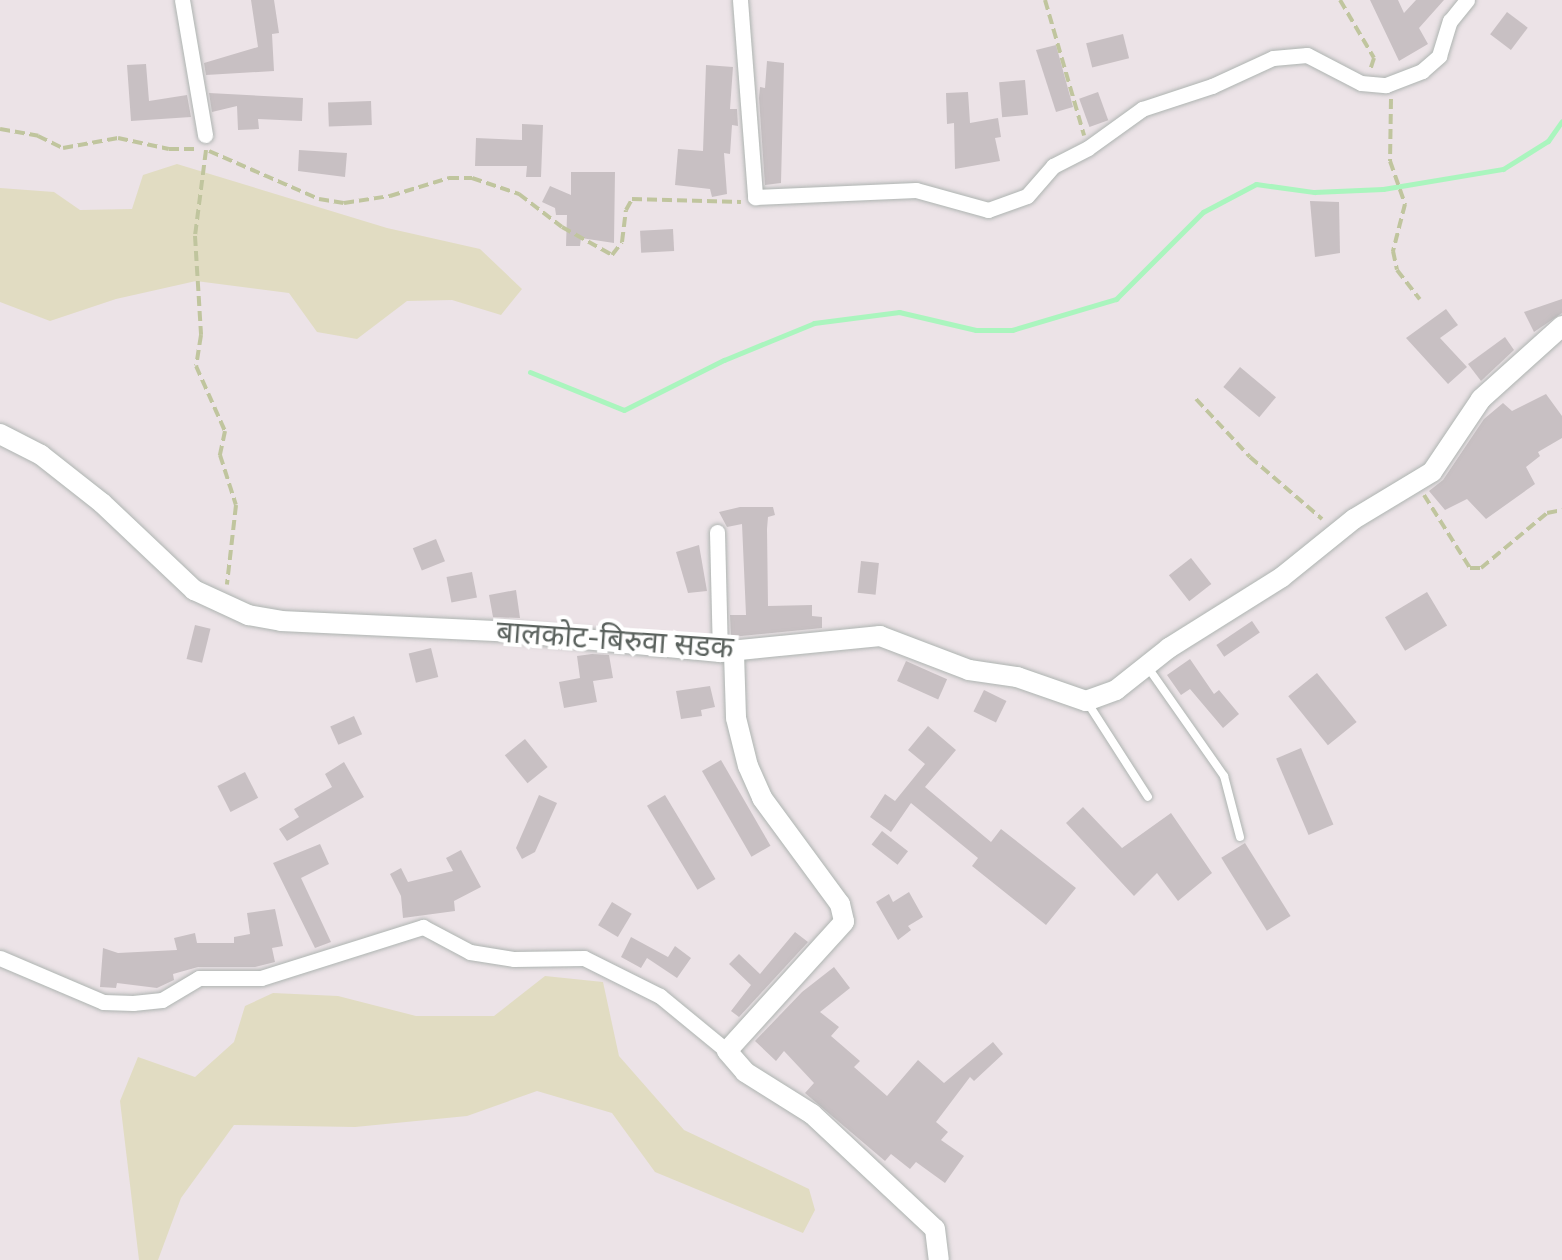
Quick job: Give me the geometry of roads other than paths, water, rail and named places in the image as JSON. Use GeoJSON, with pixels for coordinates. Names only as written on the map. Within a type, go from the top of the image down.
{"type":"FeatureCollection","features":[{"type":"Feature","properties":{"kind":"main road"},"geometry":{"type":"LineString","coordinates":[[1086,701],[1116,690],[1146,666],[1282,578],[1336,532],[1416,482],[1445,457],[1481,399],[1562,326]]}},
{"type":"Feature","properties":{"kind":"main road","name":"बालकोट-बिरुवा सडक"},"geometry":{"type":"LineString","coordinates":[[0,434],[41,455],[102,503],[168,569],[224,604],[248,614],[282,620],[511,632],[727,652],[880,636],[968,670],[1017,677],[1086,701]]}},
{"type":"Feature","properties":{"kind":"main road"},"geometry":{"type":"LineString","coordinates":[[727,652],[736,718],[748,766],[762,798],[840,904],[844,922],[728,1052],[744,1072],[812,1114],[935,1228],[939,1260]]}},
{"type":"Feature","properties":{"kind":"street"},"geometry":{"type":"LineString","coordinates":[[182,0],[205,143]]}},
{"type":"Feature","properties":{"kind":"street"},"geometry":{"type":"LineString","coordinates":[[740,0],[755,197],[916,190],[988,210],[1028,196],[1053,166],[1088,148],[1142,108],[1212,86],[1272,58],[1307,55],[1361,83],[1386,85],[1422,70],[1439,56],[1450,22],[1466,0]]}},
{"type":"Feature","properties":{"kind":"street"},"geometry":{"type":"LineString","coordinates":[[717,532],[727,652]]}},
{"type":"Feature","properties":{"kind":"street"},"geometry":{"type":"LineString","coordinates":[[0,958],[103,1002],[133,1003],[162,1000],[199,978],[261,978],[423,927],[470,952],[514,959],[584,958],[660,996],[728,1052]]}},
{"type":"Feature","properties":{"kind":"lane"},"geometry":{"type":"LineString","coordinates":[[1146,666],[1224,776],[1240,837]]}},
{"type":"Feature","properties":{"kind":"lane"},"geometry":{"type":"LineString","coordinates":[[1086,701],[1148,797]]}},
{"type":"Feature","properties":{"kind":"waterway"},"geometry":{"type":"LineString","coordinates":[[530,372],[624,410],[724,360],[814,323],[899,312],[976,330],[1012,330],[1116,299],[1203,212],[1256,184],[1314,192],[1383,189],[1503,169],[1548,141],[1562,121]]}}]}
